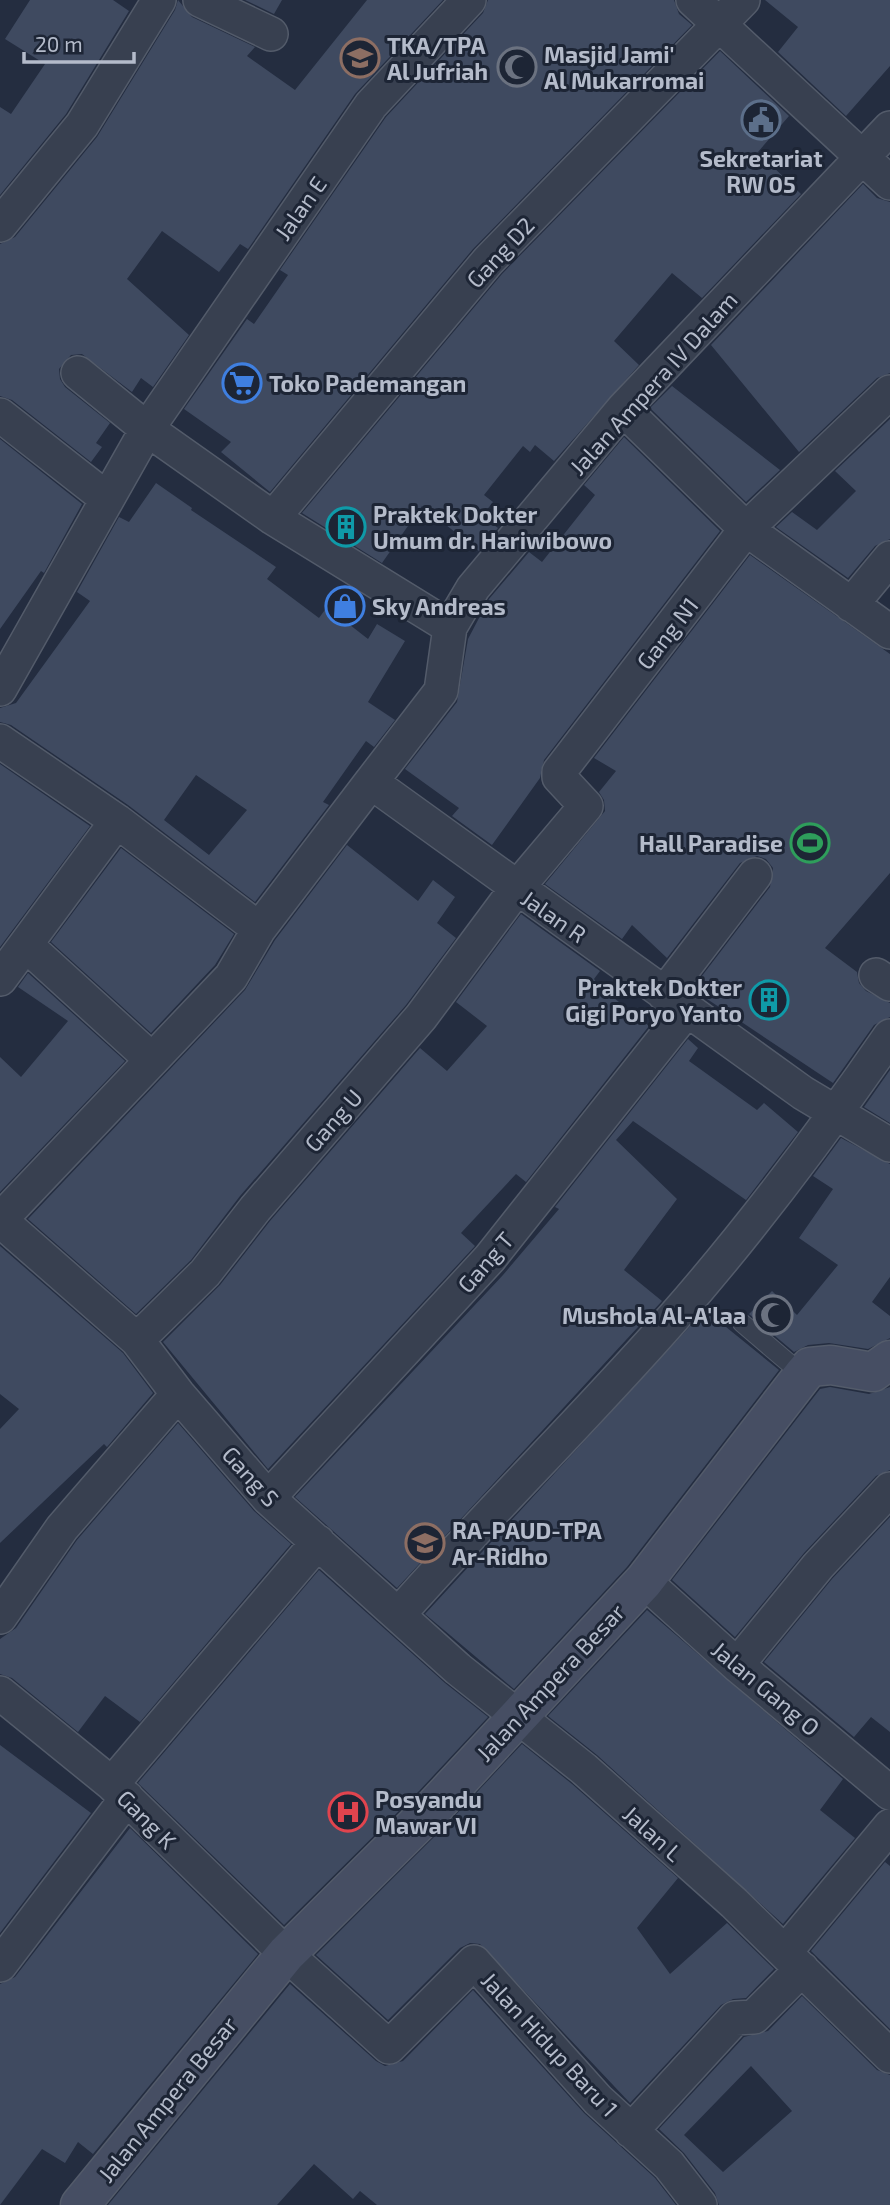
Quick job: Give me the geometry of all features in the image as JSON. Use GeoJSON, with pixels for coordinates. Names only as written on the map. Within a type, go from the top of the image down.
{"type":"FeatureCollection","features":[{"type":"Feature","properties":{"kind":"street"},"geometry":{"type":"LineString","coordinates":[[0,225],[82,125],[159,0]]}},
{"type":"Feature","properties":{"kind":"street"},"geometry":{"type":"LineString","coordinates":[[200,0],[271,34]]}},
{"type":"Feature","properties":{"kind":"street","name":"Jalan E"},"geometry":{"type":"LineString","coordinates":[[147,429],[371,105],[469,0]]}},
{"type":"Feature","properties":{"kind":"street"},"geometry":{"type":"LineString","coordinates":[[693,0],[732,12],[863,159],[890,183]]}},
{"type":"Feature","properties":{"kind":"street","name":"Gang D2"},"geometry":{"type":"LineString","coordinates":[[273,519],[488,261],[732,12]]}},
{"type":"Feature","properties":{"kind":"street","name":"Jalan Ampera IV Dalam"},"geometry":{"type":"LineString","coordinates":[[450,627],[473,588],[623,409],[890,128]]}},
{"type":"Feature","properties":{"kind":"street"},"geometry":{"type":"LineString","coordinates":[[0,1220],[150,1058],[230,977],[259,929],[441,691],[450,627],[273,519],[147,429],[78,373]]}},
{"type":"Feature","properties":{"kind":"street","name":"Gang N1"},"geometry":{"type":"LineString","coordinates":[[516,889],[586,806],[559,777],[559,772],[746,529],[890,392]]}},
{"type":"Feature","properties":{"kind":"street"},"geometry":{"type":"LineString","coordinates":[[623,409],[746,529],[890,632]]}},
{"type":"Feature","properties":{"kind":"street"},"geometry":{"type":"LineString","coordinates":[[0,415],[106,498]]}},
{"type":"Feature","properties":{"kind":"street"},"geometry":{"type":"LineString","coordinates":[[2,679],[147,429]]}},
{"type":"Feature","properties":{"kind":"street"},"geometry":{"type":"LineString","coordinates":[[851,605],[890,558]]}},
{"type":"Feature","properties":{"kind":"street"},"geometry":{"type":"LineString","coordinates":[[0,741],[117,821],[259,929]]}},
{"type":"Feature","properties":{"kind":"street","name":"Jalan R"},"geometry":{"type":"LineString","coordinates":[[371,782],[675,1002],[836,1113],[890,1145]]}},
{"type":"Feature","properties":{"kind":"street"},"geometry":{"type":"LineString","coordinates":[[0,979],[117,821]]}},
{"type":"Feature","properties":{"kind":"street","name":"Gang T"},"geometry":{"type":"LineString","coordinates":[[268,1498],[490,1258],[675,1002],[755,875]]}},
{"type":"Feature","properties":{"kind":"street","name":"Gang U"},"geometry":{"type":"LineString","coordinates":[[137,1340],[205,1273],[255,1209],[421,1017],[516,889]]}},
{"type":"Feature","properties":{"kind":"street"},"geometry":{"type":"LineString","coordinates":[[26,945],[150,1058]]}},
{"type":"Feature","properties":{"kind":"street"},"geometry":{"type":"LineString","coordinates":[[399,1614],[484,1518],[674,1317],[836,1113],[890,1036]]}},
{"type":"Feature","properties":{"kind":"street","name":"Gang S"},"geometry":{"type":"LineString","coordinates":[[0,1220],[137,1340],[178,1394],[268,1498],[458,1670],[520,1715]]}},
{"type":"Feature","properties":{"kind":"street"},"geometry":{"type":"LineString","coordinates":[[803,1375],[810,1367],[831,1365],[884,1373]]}},
{"type":"Feature","properties":{"kind":"street","name":"Jalan Ampera Besar"},"geometry":{"type":"LineString","coordinates":[[80,2205],[286,1954],[436,1805],[644,1581],[803,1375]]}},
{"type":"Feature","properties":{"kind":"street"},"geometry":{"type":"LineString","coordinates":[[0,1617],[62,1528],[178,1394]]}},
{"type":"Feature","properties":{"kind":"street"},"geometry":{"type":"LineString","coordinates":[[737,1665],[818,1566],[890,1489]]}},
{"type":"Feature","properties":{"kind":"street"},"geometry":{"type":"LineString","coordinates":[[0,1965],[119,1791],[318,1542]]}},
{"type":"Feature","properties":{"kind":"street","name":"Jalan Gang O"},"geometry":{"type":"LineString","coordinates":[[644,1581],[737,1665],[890,1793]]}},
{"type":"Feature","properties":{"kind":"street","name":"Gang K"},"geometry":{"type":"LineString","coordinates":[[0,1693],[119,1791],[286,1954]]}},
{"type":"Feature","properties":{"kind":"street","name":"Jalan L"},"geometry":{"type":"LineString","coordinates":[[520,1715],[794,1960]]}},
{"type":"Feature","properties":{"kind":"street","name":"Jalan Hidup Baru 1"},"geometry":{"type":"LineString","coordinates":[[631,2131],[735,2018],[754,2017],[890,1826]]}},
{"type":"Feature","properties":{"kind":"street","name":"Jalan Hidup Baru 1"},"geometry":{"type":"LineString","coordinates":[[286,1954],[389,2047],[474,1962],[598,2100],[669,2165],[701,2205]]}},
{"type":"Feature","properties":{"kind":"street"},"geometry":{"type":"LineString","coordinates":[[794,1960],[890,2056]]}},
{"type":"Feature","properties":{"kind":"lane"},"geometry":{"type":"LineString","coordinates":[[742,1323],[803,1375]]}},
{"type":"Feature","properties":{"kind":"building"},"geometry":{"type":"Polygon","coordinates":[[[30,0],[113,0],[129,11],[66,114],[0,195],[0,107],[11,114],[45,64],[5,39],[30,0]]]}},
{"type":"Feature","properties":{"kind":"building"},"geometry":{"type":"Polygon","coordinates":[[[178,0],[192,17],[255,47],[247,56],[295,90],[367,0],[443,0],[355,94],[248,249],[240,244],[219,272],[162,231],[127,279],[189,335],[153,387],[141,378],[132,392],[82,354],[71,355],[59,369],[60,379],[65,387],[110,423],[96,443],[102,447],[91,462],[12,400],[0,396],[0,244],[15,237],[97,137],[175,10],[178,0]]]}},
{"type":"Feature","properties":{"kind":"building"},"geometry":{"type":"Polygon","coordinates":[[[245,0],[282,0],[274,14],[245,0]]]}},
{"type":"Feature","properties":{"kind":"building"},"geometry":{"type":"Polygon","coordinates":[[[488,0],[674,0],[679,14],[692,25],[473,249],[270,492],[221,452],[231,442],[184,409],[247,319],[254,324],[288,275],[280,270],[386,117],[483,13],[488,0]]]}},
{"type":"Feature","properties":{"kind":"building"},"geometry":{"type":"Polygon","coordinates":[[[765,0],[890,0],[890,66],[846,116],[778,52],[798,27],[765,0]]]}},
{"type":"Feature","properties":{"kind":"building"},"geometry":{"type":"Polygon","coordinates":[[[720,51],[789,116],[758,152],[801,194],[702,298],[672,273],[614,341],[639,365],[554,461],[535,445],[530,452],[523,446],[484,495],[493,502],[482,516],[498,528],[479,551],[422,506],[382,563],[302,513],[502,274],[720,51]]]}},
{"type":"Feature","properties":{"kind":"building"},"geometry":{"type":"Polygon","coordinates":[[[863,184],[877,198],[890,202],[890,373],[877,378],[799,452],[711,345],[863,184]]]}},
{"type":"Feature","properties":{"kind":"building"},"geometry":{"type":"Polygon","coordinates":[[[672,386],[780,470],[746,502],[650,408],[672,386]]]}},
{"type":"Feature","properties":{"kind":"building"},"geometry":{"type":"Polygon","coordinates":[[[890,419],[890,539],[875,546],[848,578],[776,527],[792,512],[817,530],[856,491],[835,471],[890,419]]]}},
{"type":"Feature","properties":{"kind":"building"},"geometry":{"type":"Polygon","coordinates":[[[624,437],[720,531],[544,760],[540,778],[492,845],[452,816],[459,808],[405,769],[457,702],[468,639],[489,599],[529,552],[542,562],[595,495],[584,485],[624,437]]]}},
{"type":"Feature","properties":{"kind":"building"},"geometry":{"type":"Polygon","coordinates":[[[0,439],[82,504],[44,573],[41,571],[0,629],[0,439]]]}},
{"type":"Feature","properties":{"kind":"building"},"geometry":{"type":"Polygon","coordinates":[[[156,483],[276,567],[267,579],[319,618],[327,607],[368,639],[377,624],[405,641],[368,702],[395,720],[374,747],[366,741],[323,802],[329,805],[255,902],[128,805],[11,725],[0,722],[0,708],[16,703],[90,601],[77,592],[119,517],[129,522],[156,483]],[[196,775],[164,820],[209,855],[247,810],[196,775]]]}},
{"type":"Feature","properties":{"kind":"building"},"geometry":{"type":"Polygon","coordinates":[[[750,555],[890,654],[890,873],[825,948],[857,972],[859,983],[866,991],[890,1003],[890,1017],[874,1025],[833,1083],[692,989],[770,887],[773,868],[766,859],[757,856],[740,863],[667,958],[632,925],[622,939],[545,884],[605,811],[604,800],[599,792],[616,771],[594,758],[750,555]]]}},
{"type":"Feature","properties":{"kind":"building"},"geometry":{"type":"Polygon","coordinates":[[[0,764],[90,826],[0,947],[0,764]]]}},
{"type":"Feature","properties":{"kind":"building"},"geometry":{"type":"Polygon","coordinates":[[[347,845],[418,901],[433,880],[455,897],[437,923],[456,938],[406,1005],[240,1196],[191,1260],[136,1314],[28,1219],[245,990],[275,940],[347,845]]]}},
{"type":"Feature","properties":{"kind":"building"},"geometry":{"type":"Polygon","coordinates":[[[121,848],[234,934],[215,965],[151,1033],[51,942],[121,848]]]}},
{"type":"Feature","properties":{"kind":"building"},"geometry":{"type":"Polygon","coordinates":[[[521,914],[600,971],[594,979],[599,986],[649,1026],[526,1182],[516,1174],[461,1233],[475,1246],[268,1469],[163,1342],[220,1285],[270,1221],[420,1048],[447,1071],[487,1026],[456,1002],[521,914]]]}},
{"type":"Feature","properties":{"kind":"building"},"geometry":{"type":"Polygon","coordinates":[[[28,973],[125,1061],[0,1192],[0,1057],[21,1077],[68,1021],[18,987],[28,973]]]}},
{"type":"Feature","properties":{"kind":"building"},"geometry":{"type":"Polygon","coordinates":[[[688,1039],[698,1048],[689,1061],[757,1110],[764,1103],[798,1132],[746,1200],[633,1121],[616,1140],[677,1199],[624,1270],[662,1301],[397,1588],[295,1497],[503,1275],[559,1209],[555,1207],[688,1039]]]}},
{"type":"Feature","properties":{"kind":"building"},"geometry":{"type":"Polygon","coordinates":[[[890,1070],[890,1123],[864,1107],[890,1070]]]}},
{"type":"Feature","properties":{"kind":"building"},"geometry":{"type":"Polygon","coordinates":[[[841,1138],[890,1164],[890,1277],[872,1302],[890,1316],[890,1338],[868,1349],[829,1343],[808,1345],[794,1352],[749,1314],[772,1291],[797,1315],[838,1265],[799,1238],[833,1189],[813,1176],[841,1138]]]}},
{"type":"Feature","properties":{"kind":"building"},"geometry":{"type":"Polygon","coordinates":[[[0,1246],[123,1353],[153,1393],[107,1447],[104,1444],[0,1543],[0,1429],[19,1409],[0,1394],[0,1246]]]}},
{"type":"Feature","properties":{"kind":"building"},"geometry":{"type":"Polygon","coordinates":[[[705,1310],[779,1370],[627,1567],[514,1689],[425,1614],[705,1310]]]}},
{"type":"Feature","properties":{"kind":"building"},"geometry":{"type":"Polygon","coordinates":[[[830,1387],[869,1394],[890,1387],[890,1470],[876,1476],[804,1553],[735,1637],[672,1580],[820,1389],[830,1387]]]}},
{"type":"Feature","properties":{"kind":"building"},"geometry":{"type":"Polygon","coordinates":[[[178,1423],[254,1511],[291,1544],[140,1722],[105,1696],[78,1732],[12,1678],[0,1674],[0,1639],[16,1628],[77,1540],[178,1423]]]}},
{"type":"Feature","properties":{"kind":"building"},"geometry":{"type":"Polygon","coordinates":[[[890,1517],[890,1732],[871,1717],[854,1737],[764,1662],[832,1579],[890,1517]]]}},
{"type":"Feature","properties":{"kind":"building"},"geometry":{"type":"Polygon","coordinates":[[[319,1570],[445,1683],[488,1717],[420,1790],[284,1925],[138,1783],[319,1570]]]}},
{"type":"Feature","properties":{"kind":"building"},"geometry":{"type":"Polygon","coordinates":[[[647,1610],[843,1779],[820,1810],[855,1838],[783,1924],[597,1755],[548,1716],[647,1610]]]}},
{"type":"Feature","properties":{"kind":"building"},"geometry":{"type":"Polygon","coordinates":[[[522,1744],[572,1784],[678,1878],[637,1928],[670,1974],[727,1923],[774,1969],[746,1998],[733,1999],[721,2005],[630,2103],[480,1944],[470,1943],[460,1948],[388,2020],[316,1955],[451,1820],[522,1744]]]}},
{"type":"Feature","properties":{"kind":"building"},"geometry":{"type":"Polygon","coordinates":[[[0,1745],[91,1813],[0,1933],[0,1745]]]}},
{"type":"Feature","properties":{"kind":"building"},"geometry":{"type":"Polygon","coordinates":[[[130,1828],[258,1954],[93,2154],[78,2142],[65,2163],[42,2149],[0,2205],[0,1984],[15,1977],[130,1828]]]}},
{"type":"Feature","properties":{"kind":"building"},"geometry":{"type":"Polygon","coordinates":[[[885,1862],[890,1866],[890,2029],[811,1951],[885,1862]]]}},
{"type":"Feature","properties":{"kind":"building"},"geometry":{"type":"Polygon","coordinates":[[[290,1984],[385,2066],[403,2061],[473,1990],[584,2113],[655,2178],[676,2205],[377,2205],[360,2191],[353,2199],[314,2164],[277,2205],[108,2205],[290,1984]]]}},
{"type":"Feature","properties":{"kind":"building"},"geometry":{"type":"Polygon","coordinates":[[[802,1996],[877,2070],[890,2075],[890,2205],[719,2205],[715,2193],[684,2153],[659,2129],[744,2037],[768,2031],[802,1996]],[[751,2066],[684,2135],[723,2172],[792,2111],[751,2066]]]}},
{"type":"Feature","properties":{"kind":"place","name":"TKA/TPA Al Jufriah"},"geometry":{"type":"Point","coordinates":[360,58]}},
{"type":"Feature","properties":{"kind":"place","name":"Masjid Jami' Al Mukarromai"},"geometry":{"type":"Point","coordinates":[517,67]}},
{"type":"Feature","properties":{"kind":"place","name":"Sekretariat RW 05"},"geometry":{"type":"Point","coordinates":[761,120]}},
{"type":"Feature","properties":{"kind":"place","name":"Toko Pademangan"},"geometry":{"type":"Point","coordinates":[242,383]}},
{"type":"Feature","properties":{"kind":"place","name":"Praktek Dokter Umum dr. Hariwibowo"},"geometry":{"type":"Point","coordinates":[346,527]}},
{"type":"Feature","properties":{"kind":"place","name":"Sky Andreas"},"geometry":{"type":"Point","coordinates":[345,606]}},
{"type":"Feature","properties":{"kind":"place","name":"Hall Paradise"},"geometry":{"type":"Point","coordinates":[810,843]}},
{"type":"Feature","properties":{"kind":"place","name":"Praktek Dokter Gigi Poryo Yanto"},"geometry":{"type":"Point","coordinates":[769,1000]}},
{"type":"Feature","properties":{"kind":"place","name":"Mushola Al-A'laa"},"geometry":{"type":"Point","coordinates":[773,1315]}},
{"type":"Feature","properties":{"kind":"place","name":"RA-PAUD-TPA Ar-Ridho"},"geometry":{"type":"Point","coordinates":[425,1543]}},
{"type":"Feature","properties":{"kind":"place","name":"Posyandu Mawar VI"},"geometry":{"type":"Point","coordinates":[348,1812]}}]}
